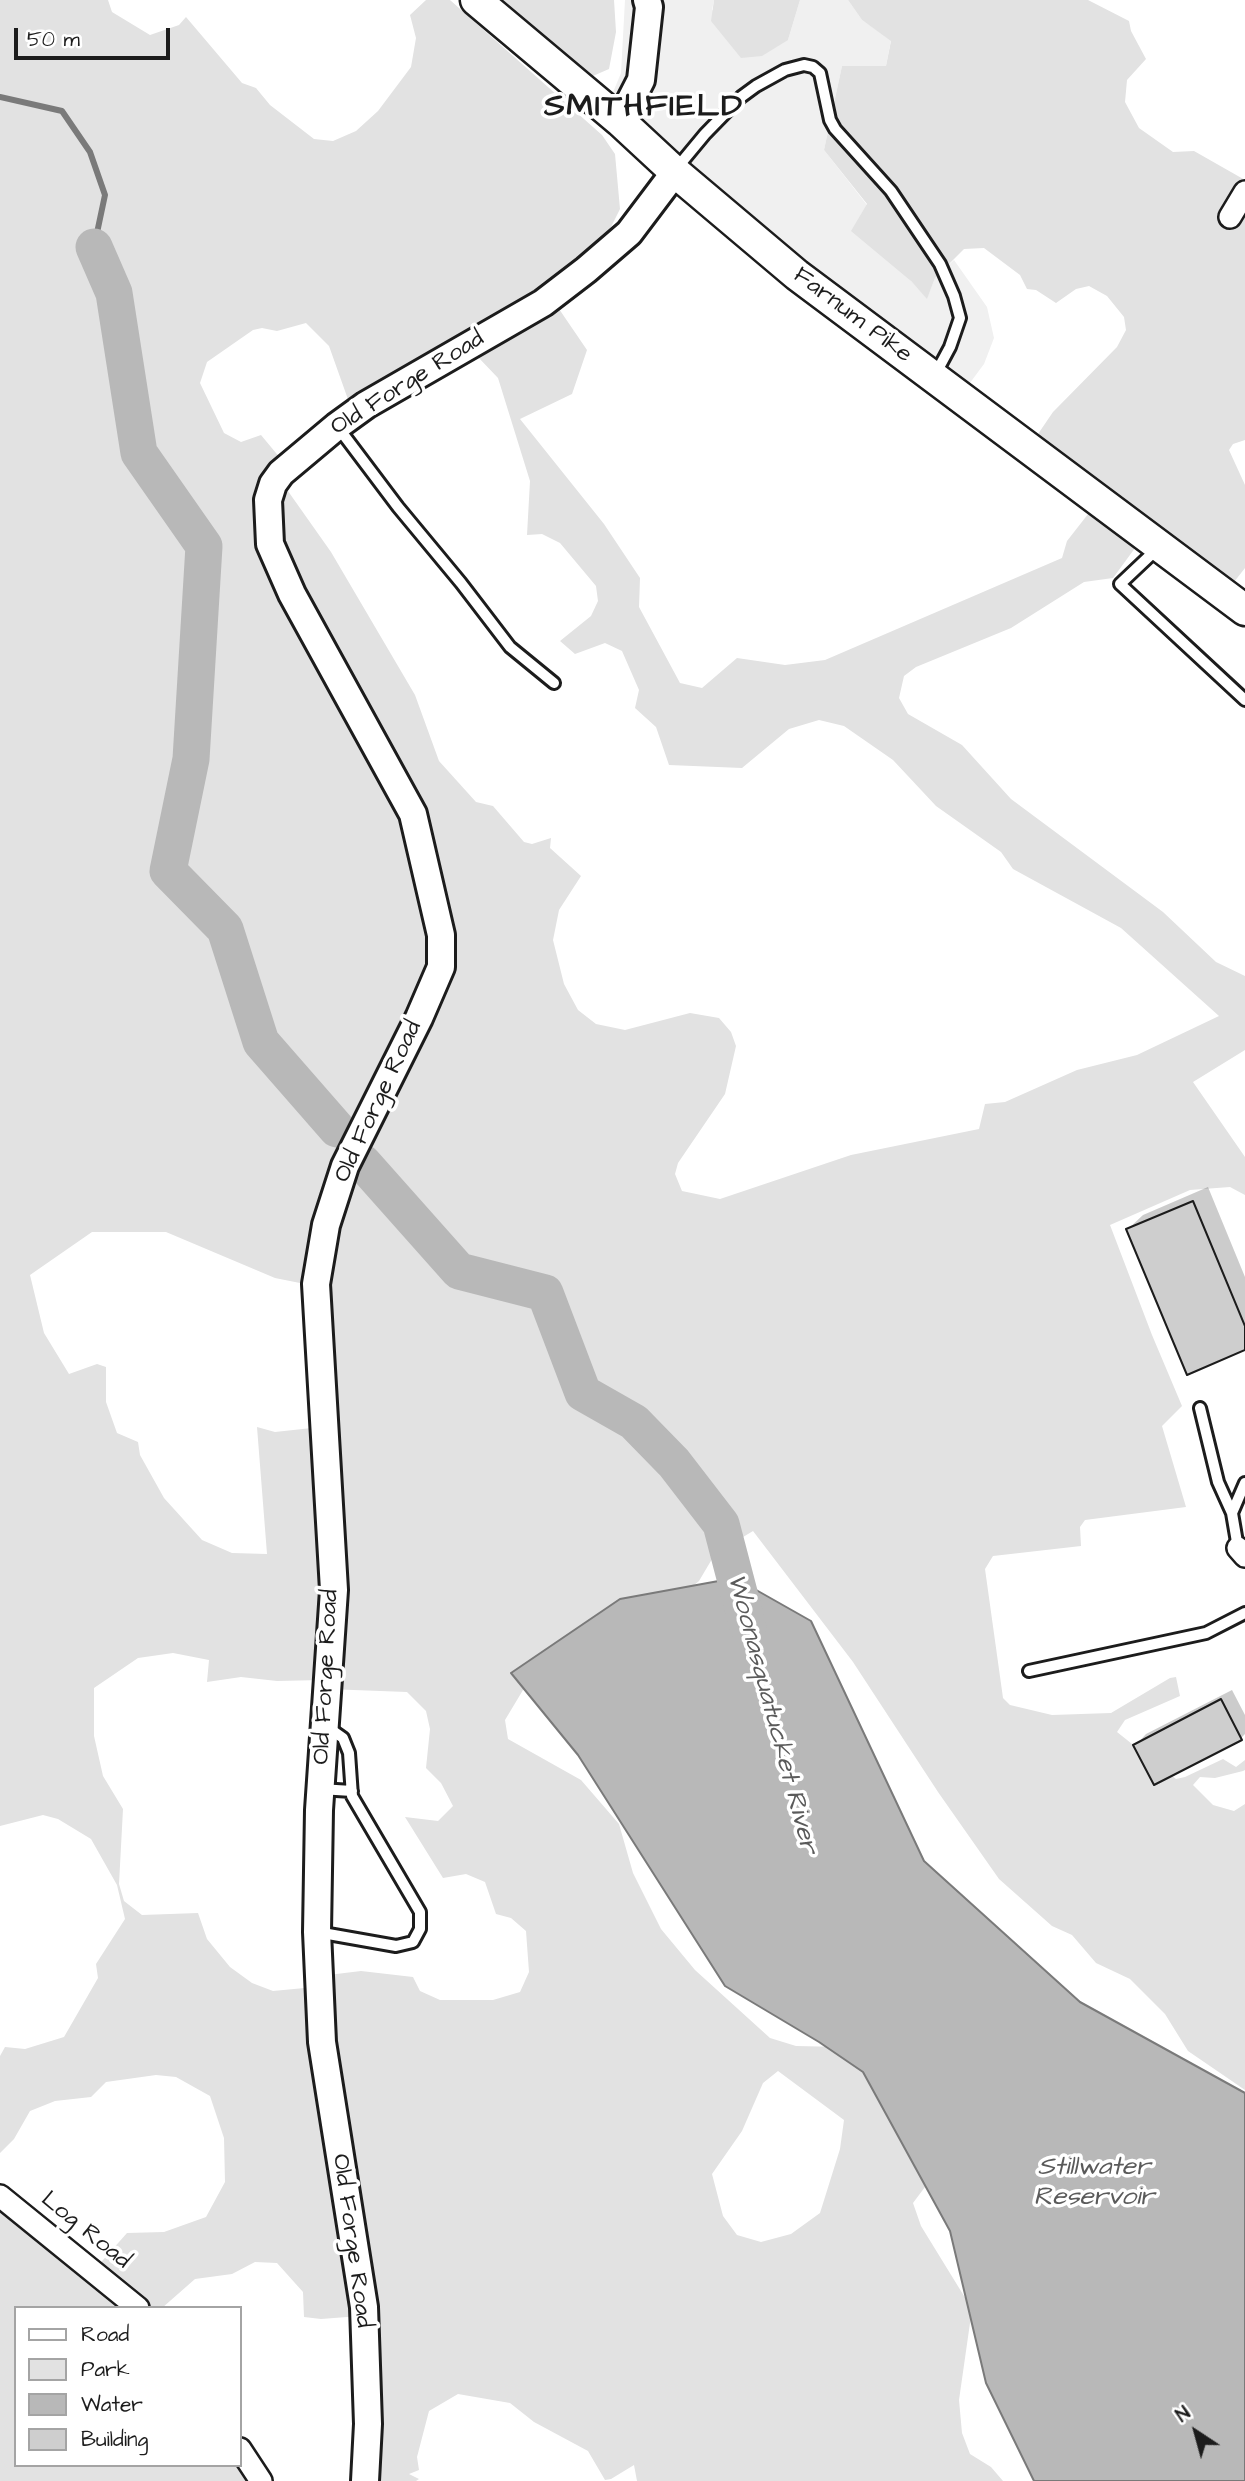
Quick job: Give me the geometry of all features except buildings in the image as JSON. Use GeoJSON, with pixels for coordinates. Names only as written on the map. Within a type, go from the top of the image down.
{"type":"FeatureCollection","features":[{"type":"Feature","properties":{"kind":"main road","name":"Farnum Pike"},"geometry":{"type":"LineString","coordinates":[[476,0],[797,275],[1245,610]]}},
{"type":"Feature","properties":{"kind":"street"},"geometry":{"type":"LineString","coordinates":[[620,121],[640,80],[649,7],[647,0]]}},
{"type":"Feature","properties":{"kind":"street","name":"Old Forge Road"},"geometry":{"type":"LineString","coordinates":[[365,2481],[368,2424],[364,2308],[321,2042],[317,1933],[320,1789],[334,1590],[316,1284],[326,1225],[345,1166],[419,1018],[441,967],[441,935],[413,814],[292,594],[270,544],[268,500],[273,484],[281,473],[366,405],[542,303],[586,270],[629,233],[675,172]]}},
{"type":"Feature","properties":{"kind":"street"},"geometry":{"type":"LineString","coordinates":[[1230,217],[1245,192]]}},
{"type":"Feature","properties":{"kind":"street","name":"Log Road"},"geometry":{"type":"LineString","coordinates":[[0,2196],[136,2306]]}},
{"type":"Feature","properties":{"kind":"street"},"geometry":{"type":"LineString","coordinates":[[242,2452],[261,2481]]}},
{"type":"Feature","properties":{"kind":"lane"},"geometry":{"type":"LineString","coordinates":[[675,172],[705,134],[741,97],[785,70],[804,65],[813,67],[820,73],[830,120],[835,129],[891,191],[940,264],[954,296],[960,318],[950,347],[933,378]]}},
{"type":"Feature","properties":{"kind":"lane"},"geometry":{"type":"LineString","coordinates":[[337,426],[510,647],[554,683]]}},
{"type":"Feature","properties":{"kind":"lane"},"geometry":{"type":"LineString","coordinates":[[1159,547],[1120,584],[1245,700]]}},
{"type":"Feature","properties":{"kind":"lane"},"geometry":{"type":"LineString","coordinates":[[1200,1408],[1218,1482],[1232,1513],[1242,1552]]}},
{"type":"Feature","properties":{"kind":"lane"},"geometry":{"type":"LineString","coordinates":[[1232,1513],[1245,1483]]}},
{"type":"Feature","properties":{"kind":"lane"},"geometry":{"type":"LineString","coordinates":[[1029,1671],[1206,1633],[1245,1612]]}},
{"type":"Feature","properties":{"kind":"lane"},"geometry":{"type":"LineString","coordinates":[[317,1933],[396,1946],[413,1942],[420,1929],[420,1912],[352,1796],[349,1753],[343,1738],[324,1724]]}},
{"type":"Feature","properties":{"kind":"lane"},"geometry":{"type":"LineString","coordinates":[[320,1789],[352,1791]]}},
{"type":"Feature","properties":{"kind":"shaded area"},"geometry":{"type":"Polygon","coordinates":[[[625,0],[714,0],[712,10],[788,40],[800,0],[848,0],[862,20],[891,40],[886,66],[842,66],[824,150],[867,205],[911,281],[927,298],[935,278],[954,260],[987,307],[994,338],[984,364],[961,395],[602,119],[621,73],[625,0]]]}},
{"type":"Feature","properties":{"kind":"green space"},"geometry":{"type":"Polygon","coordinates":[[[0,0],[108,0],[112,12],[150,35],[179,25],[186,17],[242,83],[256,88],[270,105],[314,139],[333,141],[356,131],[378,111],[411,67],[416,38],[410,15],[426,0],[450,0],[602,135],[615,154],[620,209],[607,235],[597,249],[519,307],[350,405],[329,346],[306,323],[277,331],[262,328],[253,330],[207,362],[200,383],[224,433],[241,442],[261,435],[286,465],[283,484],[331,552],[415,695],[439,761],[476,802],[493,806],[524,842],[532,844],[551,838],[550,848],[581,876],[559,910],[553,940],[564,984],[578,1010],[596,1024],[625,1030],[690,1013],[719,1018],[731,1032],[736,1046],[725,1094],[678,1163],[675,1174],[682,1191],[720,1199],[851,1155],[979,1129],[985,1104],[1005,1102],[1077,1070],[1137,1055],[1219,1016],[1121,928],[1013,869],[1001,852],[936,806],[893,760],[844,726],[819,720],[789,729],[742,768],[669,765],[656,727],[635,708],[639,690],[622,651],[605,643],[575,654],[560,641],[591,616],[598,601],[596,586],[560,543],[542,534],[527,535],[530,481],[498,378],[477,356],[557,306],[587,350],[572,394],[520,419],[604,524],[640,578],[639,607],[680,683],[702,688],[737,658],[785,665],[825,660],[1062,558],[1067,541],[1092,509],[1138,544],[1113,578],[1084,582],[1011,628],[916,667],[904,676],[899,698],[908,714],[962,745],[1011,799],[1163,912],[1216,962],[1245,976],[1245,1050],[1193,1082],[1245,1157],[1245,1195],[1230,1187],[1190,1190],[1110,1225],[1182,1406],[1162,1426],[1186,1507],[1085,1520],[1080,1527],[1081,1546],[993,1556],[985,1569],[1003,1698],[1010,1705],[1052,1715],[1111,1713],[1176,1677],[1180,1696],[1125,1720],[1117,1732],[1176,1779],[1223,1759],[1236,1767],[1245,1760],[1243,1771],[1215,1778],[1200,1777],[1193,1785],[1213,1805],[1234,1811],[1245,1804],[1245,2090],[1188,2051],[1165,2014],[1130,1979],[1096,1963],[1072,1935],[1052,1926],[999,1879],[853,1662],[753,1531],[715,1554],[699,1581],[681,1596],[526,1685],[505,1720],[508,1739],[581,1780],[619,1824],[633,1873],[661,1929],[695,1970],[770,2038],[796,2046],[841,2047],[862,2058],[937,2171],[913,2203],[921,2226],[972,2309],[959,2400],[962,2433],[970,2454],[991,2467],[1003,2481],[637,2481],[634,2465],[605,2480],[588,2451],[534,2422],[510,2403],[458,2394],[429,2411],[417,2457],[419,2470],[409,2474],[419,2479],[363,2481],[360,2316],[321,2319],[304,2317],[303,2292],[277,2263],[255,2262],[232,2274],[195,2279],[164,2306],[14,2306],[14,2467],[242,2467],[261,2481],[0,2481],[0,2195],[95,2269],[127,2233],[164,2232],[206,2217],[225,2182],[224,2138],[210,2096],[176,2077],[156,2075],[106,2082],[91,2097],[55,2101],[30,2111],[14,2139],[0,2153],[0,2056],[5,2047],[25,2049],[64,2037],[98,1978],[96,1964],[125,1919],[117,1885],[91,1839],[58,1819],[43,1815],[0,1826],[0,0]],[[92,1232],[30,1275],[44,1333],[69,1374],[97,1364],[106,1367],[106,1402],[117,1433],[138,1442],[140,1455],[164,1498],[202,1540],[232,1553],[267,1554],[257,1427],[275,1432],[321,1427],[315,1286],[275,1278],[166,1232],[92,1232]],[[173,1653],[138,1658],[94,1688],[94,1736],[103,1776],[123,1809],[119,1884],[124,1901],[142,1915],[198,1913],[207,1939],[230,1967],[252,1983],[273,1991],[315,1987],[320,1976],[361,1971],[413,1977],[420,1991],[440,2000],[493,2000],[520,1992],[529,1972],[526,1931],[511,1918],[496,1914],[485,1882],[466,1874],[443,1878],[405,1817],[438,1821],[453,1806],[441,1783],[426,1768],[430,1729],[426,1711],[407,1692],[327,1689],[322,1680],[277,1681],[241,1677],[207,1682],[209,1660],[173,1653]],[[778,2071],[763,2083],[742,2131],[712,2174],[723,2216],[737,2235],[761,2242],[791,2234],[820,2213],[840,2149],[844,2120],[778,2071]]]}},
{"type":"Feature","properties":{"kind":"green space"},"geometry":{"type":"Polygon","coordinates":[[[492,0],[614,0],[616,32],[609,69],[586,79],[492,0]]]}},
{"type":"Feature","properties":{"kind":"green space"},"geometry":{"type":"Polygon","coordinates":[[[714,0],[800,0],[788,40],[762,56],[741,58],[711,21],[714,0]]]}},
{"type":"Feature","properties":{"kind":"green space"},"geometry":{"type":"Polygon","coordinates":[[[848,0],[1088,0],[1129,21],[1131,31],[1146,59],[1127,80],[1125,102],[1139,128],[1173,152],[1194,151],[1245,180],[1245,440],[1233,444],[1229,450],[1245,485],[1245,568],[1234,582],[1038,434],[1053,412],[1117,347],[1126,330],[1124,317],[1107,296],[1089,286],[1076,289],[1056,303],[1036,290],[1027,289],[1020,275],[984,248],[964,249],[935,278],[927,299],[911,281],[851,231],[867,204],[824,150],[842,66],[886,66],[891,41],[862,20],[848,0]]]}},
{"type":"Feature","properties":{"kind":"water","name":"Stillwater Reservoir"},"geometry":{"type":"Polygon","coordinates":[[[735,1578],[811,1621],[924,1861],[1080,2002],[1245,2093],[1245,2481],[1034,2481],[986,2383],[950,2231],[863,2072],[819,2042],[725,1986],[578,1755],[511,1673],[620,1599],[735,1578]]]}},
{"type":"Feature","properties":{"kind":"waterway"},"geometry":{"type":"LineString","coordinates":[[0,97],[62,111],[90,152],[105,195],[94,247]]}},
{"type":"Feature","properties":{"kind":"waterway","name":"Woonasquatucket River"},"geometry":{"type":"LineString","coordinates":[[94,247],[114,293],[139,453],[204,546],[191,759],[168,871],[225,929],[261,1042],[337,1129]]}},
{"type":"Feature","properties":{"kind":"waterway","name":"Woonasquatucket River"},"geometry":{"type":"LineString","coordinates":[[363,1163],[459,1271],[545,1293],[583,1393],[634,1422],[674,1463],[721,1524],[748,1627]]}},
{"type":"Feature","properties":{"kind":"district","name":"SMITHFIELD"},"geometry":{"type":"Point","coordinates":[644,108]}}]}
